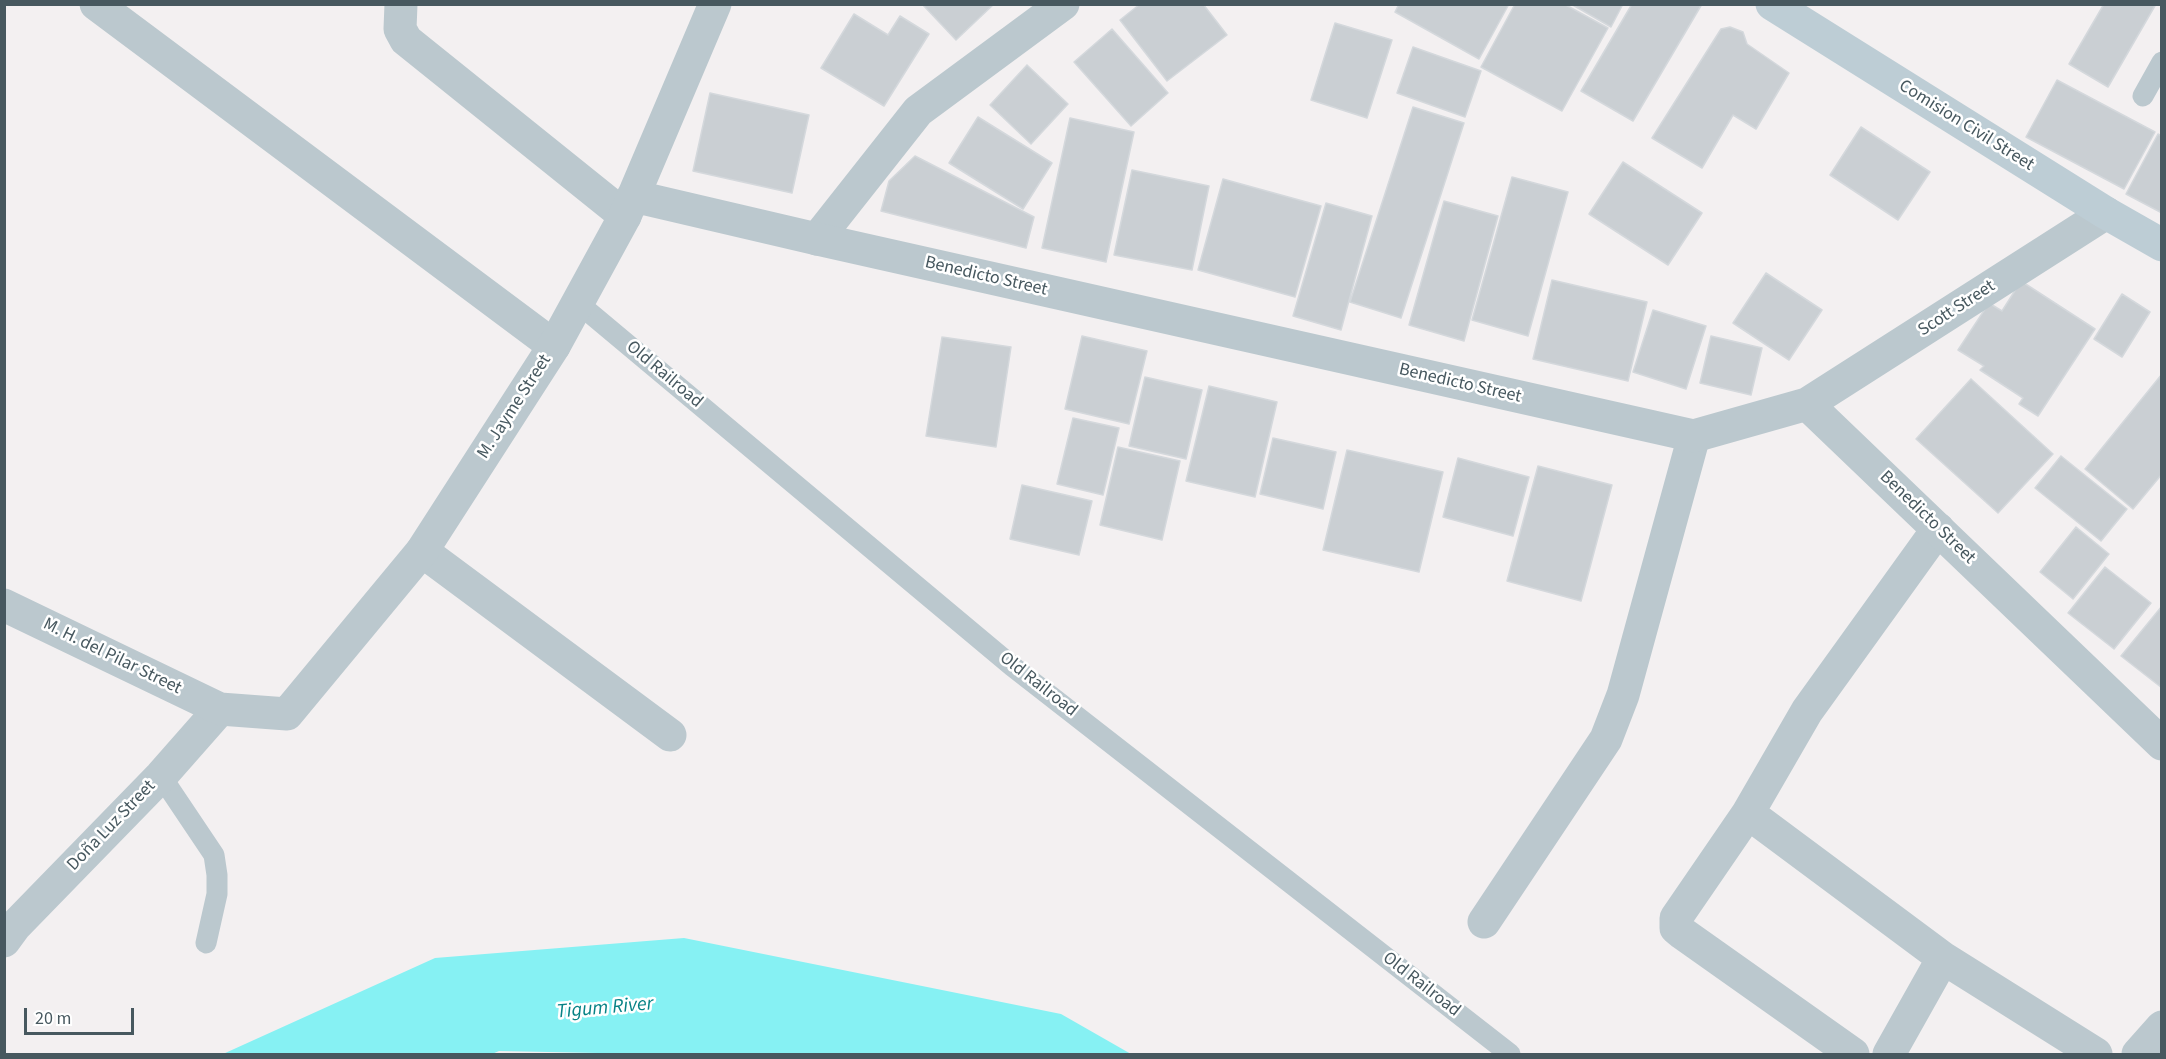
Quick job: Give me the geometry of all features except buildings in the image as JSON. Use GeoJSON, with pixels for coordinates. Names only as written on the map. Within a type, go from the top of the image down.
{"type":"FeatureCollection","features":[{"type":"Feature","properties":{"kind":"main road","name":"Comision Civil Street"},"geometry":{"type":"LineString","coordinates":[[1772,4],[2106,213],[2162,245]]}},
{"type":"Feature","properties":{"kind":"street"},"geometry":{"type":"LineString","coordinates":[[96,4],[554,346]]}},
{"type":"Feature","properties":{"kind":"street"},"geometry":{"type":"LineString","coordinates":[[401,4],[400,29],[406,40],[629,206]]}},
{"type":"Feature","properties":{"kind":"street","name":"M. Jayme Street"},"geometry":{"type":"LineString","coordinates":[[220,709],[287,714],[422,551],[554,346],[578,303],[629,206],[715,4]]}},
{"type":"Feature","properties":{"kind":"street"},"geometry":{"type":"LineString","coordinates":[[817,239],[918,111],[1063,4]]}},
{"type":"Feature","properties":{"kind":"street","name":"Benedicto Street"},"geometry":{"type":"LineString","coordinates":[[629,206],[817,239],[1694,436],[1807,404],[2162,744]]}},
{"type":"Feature","properties":{"kind":"street","name":"Scott Street"},"geometry":{"type":"LineString","coordinates":[[1807,404],[2106,213]]}},
{"type":"Feature","properties":{"kind":"street"},"geometry":{"type":"LineString","coordinates":[[1484,922],[1606,739],[1623,695],[1694,436]]}},
{"type":"Feature","properties":{"kind":"street"},"geometry":{"type":"LineString","coordinates":[[1853,1054],[1676,928],[1676,918],[1748,813],[1807,711],[1938,529]]}},
{"type":"Feature","properties":{"kind":"street"},"geometry":{"type":"LineString","coordinates":[[422,551],[670,735]]}},
{"type":"Feature","properties":{"kind":"street","name":"M. H. del Pilar Street"},"geometry":{"type":"LineString","coordinates":[[4,605],[220,709]]}},
{"type":"Feature","properties":{"kind":"street","name":"Doña Luz Street"},"geometry":{"type":"LineString","coordinates":[[8,929],[161,776],[220,709]]}},
{"type":"Feature","properties":{"kind":"street"},"geometry":{"type":"LineString","coordinates":[[1748,813],[1943,958],[2096,1054]]}},
{"type":"Feature","properties":{"kind":"street"},"geometry":{"type":"LineString","coordinates":[[1889,1054],[1943,958]]}},
{"type":"Feature","properties":{"kind":"street"},"geometry":{"type":"LineString","coordinates":[[2138,1054],[2162,1027]]}},
{"type":"Feature","properties":{"kind":"lane"},"geometry":{"type":"LineString","coordinates":[[2143,96],[2162,62]]}},
{"type":"Feature","properties":{"kind":"lane","name":"Old Railroad"},"geometry":{"type":"LineString","coordinates":[[578,303],[1012,666],[1510,1054]]}},
{"type":"Feature","properties":{"kind":"lane"},"geometry":{"type":"LineString","coordinates":[[161,776],[214,855],[217,894],[206,943]]}},
{"type":"Feature","properties":{"kind":"water","name":"Tigum River"},"geometry":{"type":"Polygon","coordinates":[[[684,938],[1061,1014],[1131,1054],[647,1054],[499,1051],[492,1054],[223,1054],[435,958],[684,938]]]}}]}
